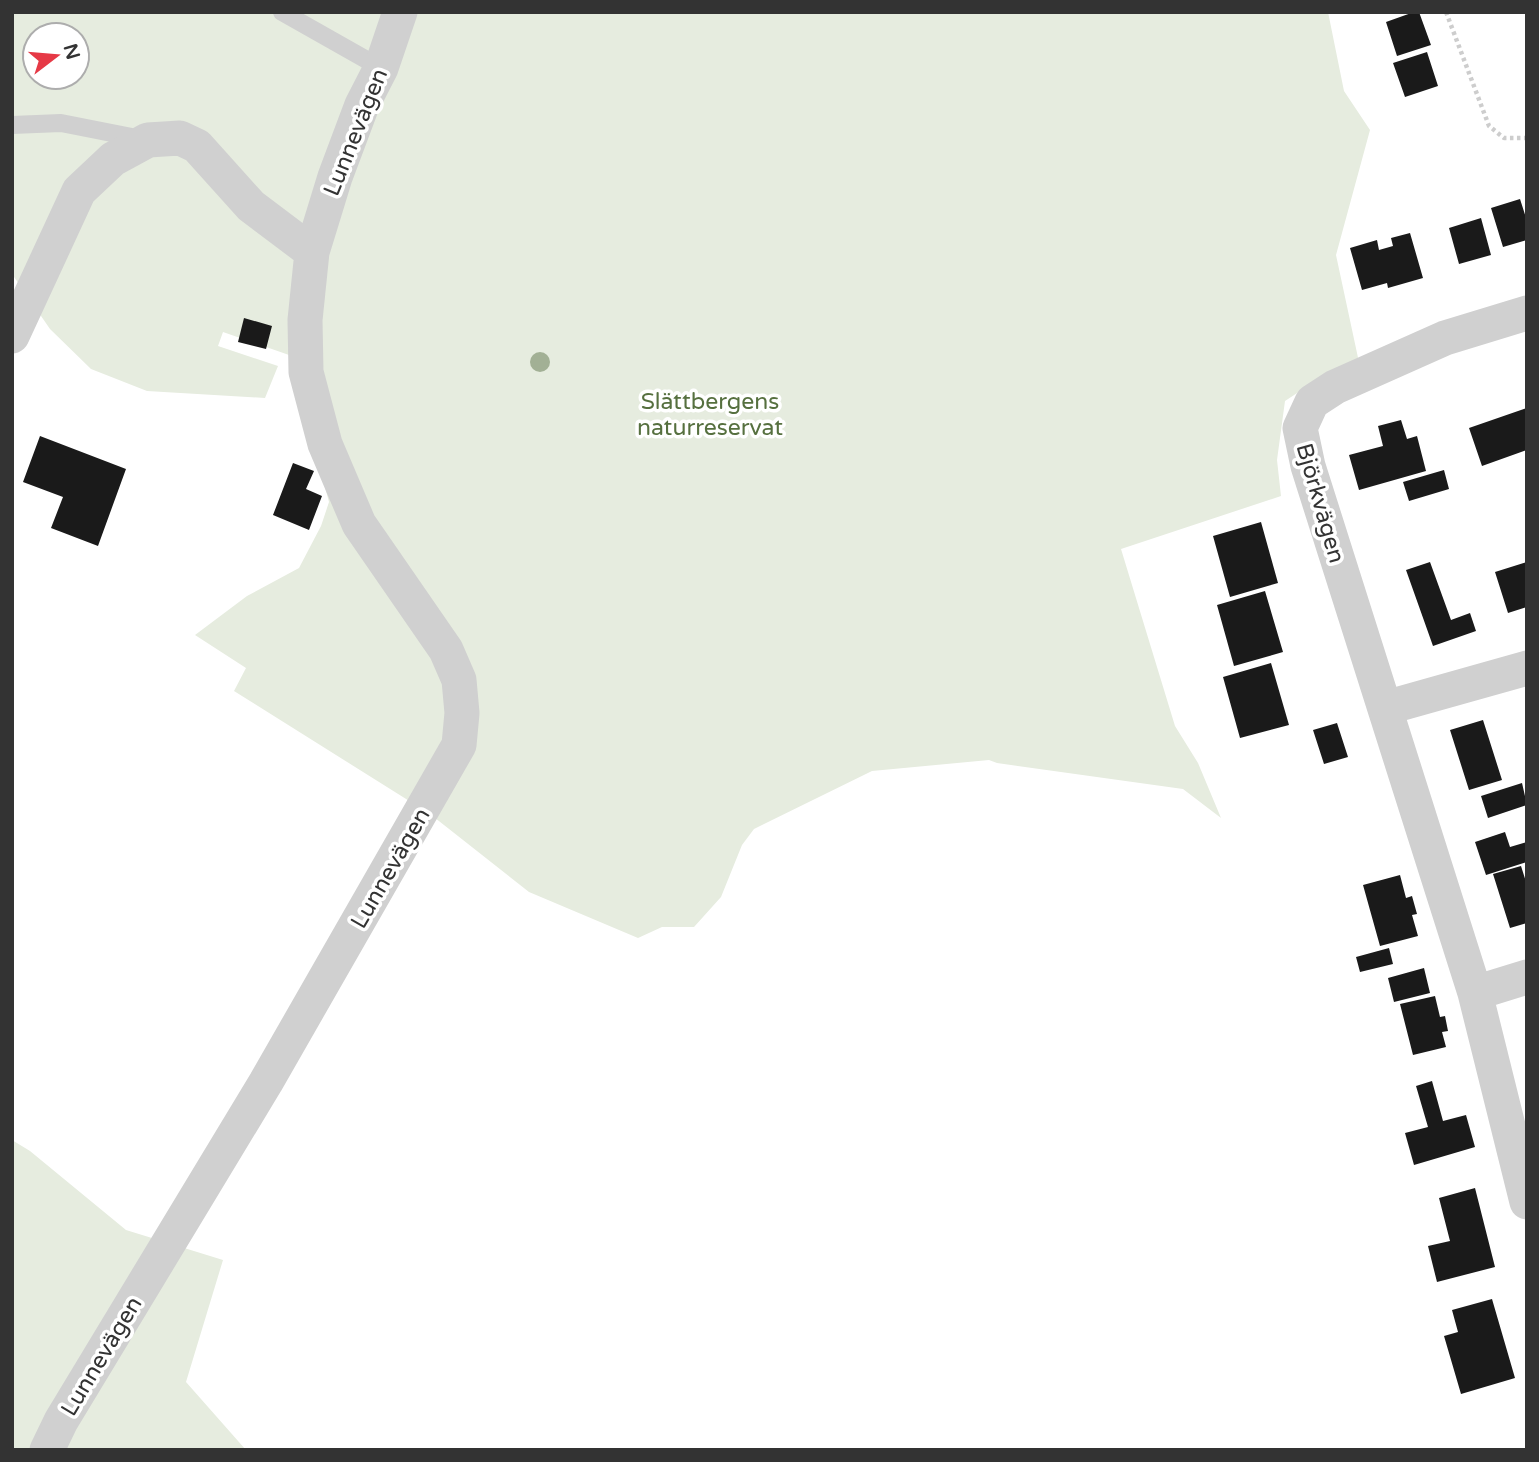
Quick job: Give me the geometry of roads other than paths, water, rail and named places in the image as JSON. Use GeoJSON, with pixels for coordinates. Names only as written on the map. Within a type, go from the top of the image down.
{"type":"FeatureCollection","features":[{"type":"Feature","properties":{"kind":"street","name":"Lunnevägen"},"geometry":{"type":"LineString","coordinates":[[47,1450],[61,1421],[273,1070],[459,745],[462,713],[459,680],[446,650],[359,524],[325,444],[306,372],[304,320],[312,252],[335,177],[362,105],[381,68],[400,12]]}},
{"type":"Feature","properties":{"kind":"street"},"geometry":{"type":"LineString","coordinates":[[12,336],[79,191],[113,159],[148,140],[180,138],[197,146],[251,206],[312,252]]}},
{"type":"Feature","properties":{"kind":"street","name":"Björkvägen"},"geometry":{"type":"LineString","coordinates":[[1527,313],[1446,338],[1335,387],[1312,402],[1300,428],[1308,467],[1475,993],[1527,1202]]}},
{"type":"Feature","properties":{"kind":"street"},"geometry":{"type":"LineString","coordinates":[[1385,708],[1527,668]]}},
{"type":"Feature","properties":{"kind":"street"},"geometry":{"type":"LineString","coordinates":[[1475,993],[1527,977]]}},
{"type":"Feature","properties":{"kind":"lane"},"geometry":{"type":"LineString","coordinates":[[282,12],[381,68]]}},
{"type":"Feature","properties":{"kind":"lane"},"geometry":{"type":"LineString","coordinates":[[12,125],[61,123],[148,140]]}},
{"type":"Feature","properties":{"kind":"park label","name":"Slättbergens naturreservat"},"geometry":{"type":"Point","coordinates":[710,414]}}]}
